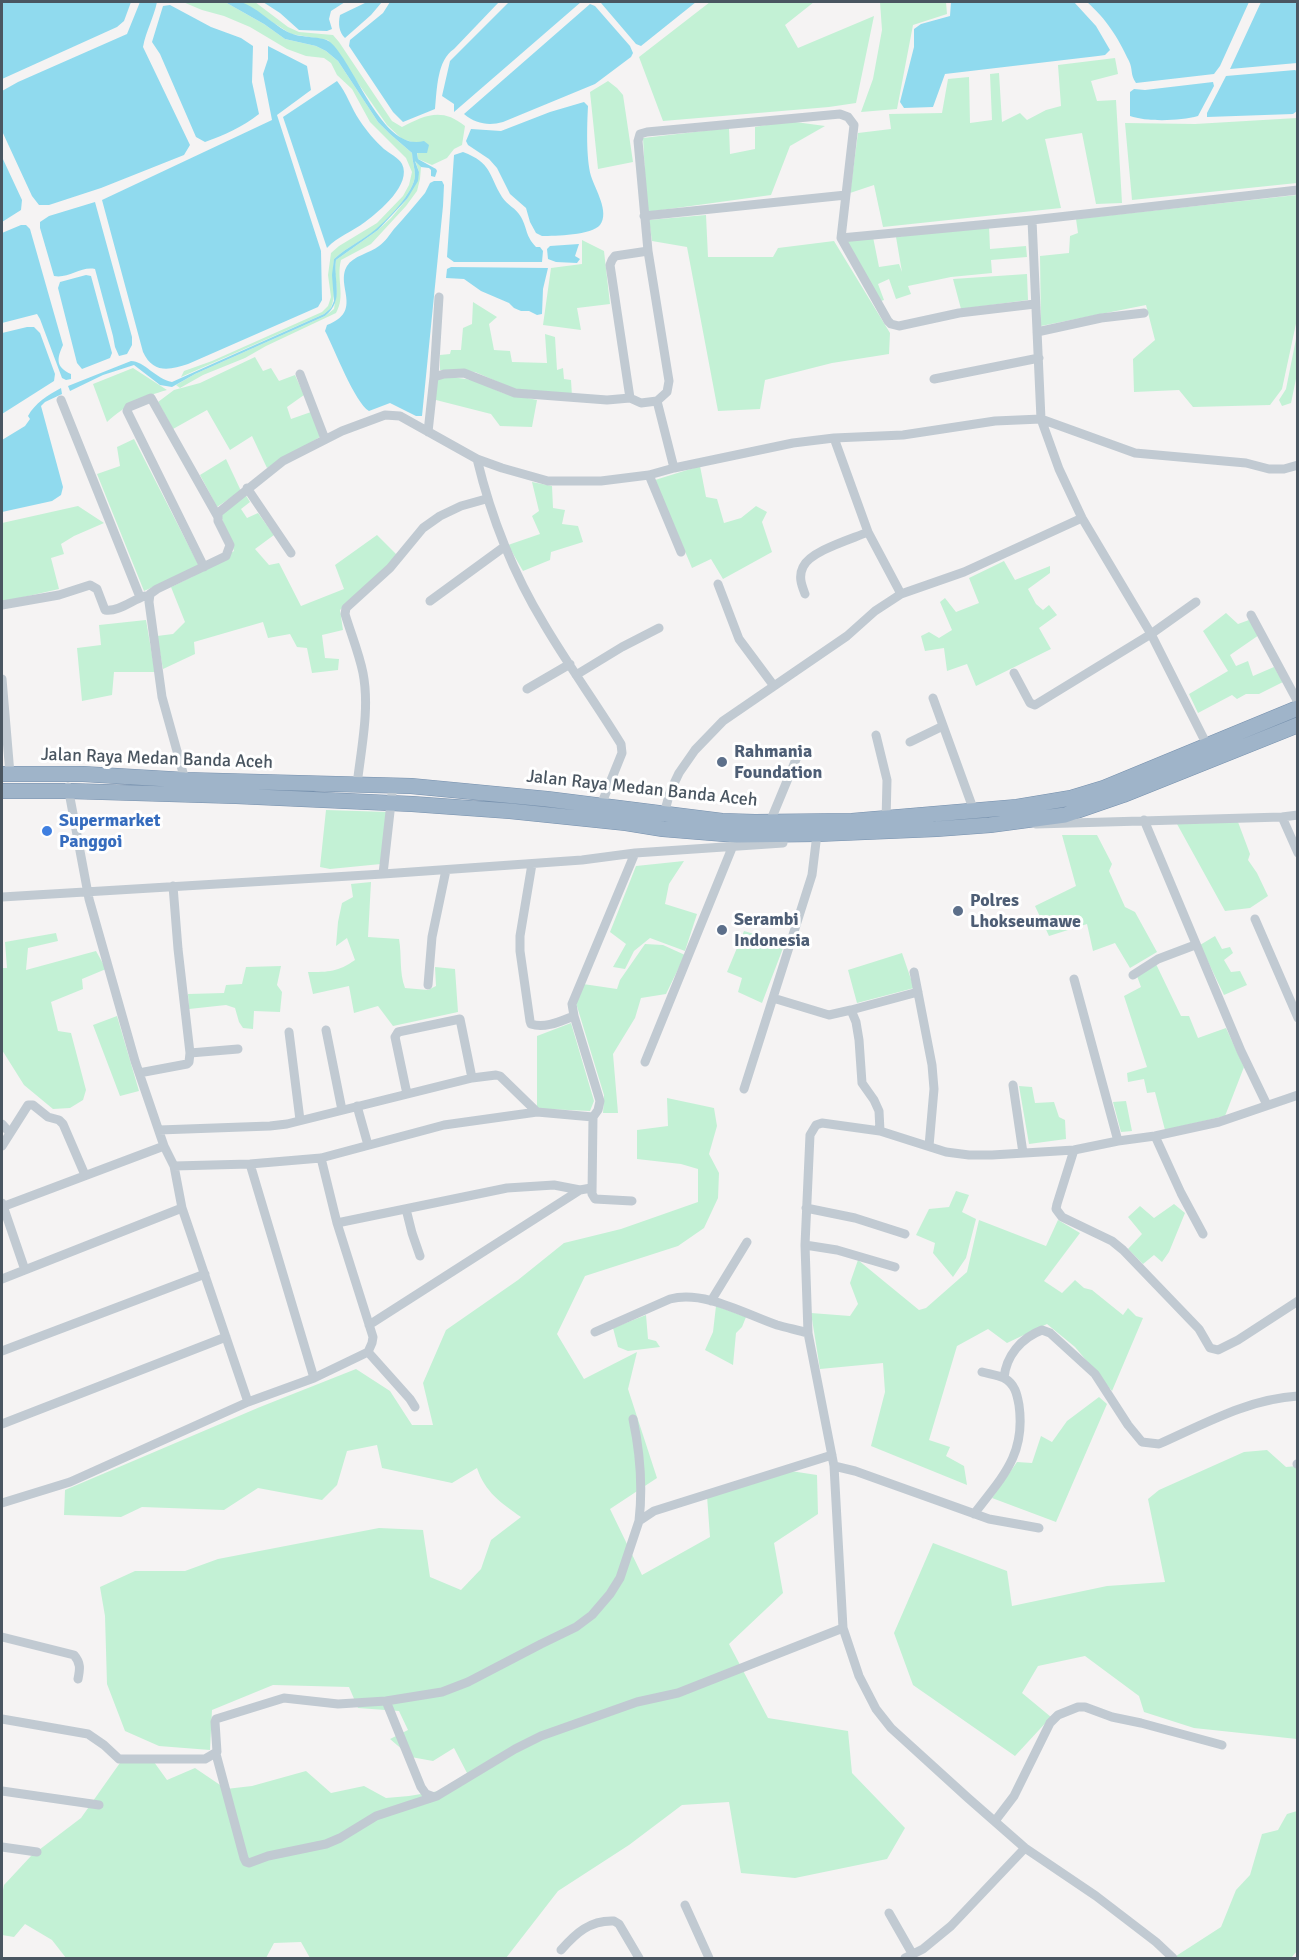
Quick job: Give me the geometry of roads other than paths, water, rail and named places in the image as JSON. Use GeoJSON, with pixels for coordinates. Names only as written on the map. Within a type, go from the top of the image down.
{"type":"FeatureCollection","features":[{"type":"Feature","properties":{"kind":"highway","name":"Jalan Raya Medan Banda Aceh"},"geometry":{"type":"LineString","coordinates":[[760,826],[782,835],[817,834],[1071,798],[1104,788],[1298,708]]}},
{"type":"Feature","properties":{"kind":"highway","name":"Jalan Raya Medan Banda Aceh"},"geometry":{"type":"LineString","coordinates":[[6,774],[67,774],[461,790],[602,805],[760,826],[852,821],[887,824],[990,825],[1065,815],[1087,808],[1298,725]]}},
{"type":"Feature","properties":{"kind":"highway","name":"Jalan Raya Medan Banda Aceh"},"geometry":{"type":"LineString","coordinates":[[2,791],[226,796],[510,811],[626,823],[734,842],[760,826]]}},
{"type":"Feature","properties":{"kind":"street"},"geometry":{"type":"LineString","coordinates":[[434,377],[464,373],[504,390],[529,395],[606,400],[630,398],[641,403],[657,401],[667,392],[669,381],[648,251],[638,141],[640,134],[647,132],[846,115],[854,125],[841,238],[891,324],[899,326],[959,314],[1035,304]]}},
{"type":"Feature","properties":{"kind":"street"},"geometry":{"type":"LineString","coordinates":[[841,238],[1032,220],[1298,190]]}},
{"type":"Feature","properties":{"kind":"street"},"geometry":{"type":"LineString","coordinates":[[644,216],[846,195]]}},
{"type":"Feature","properties":{"kind":"street"},"geometry":{"type":"LineString","coordinates":[[1032,220],[1041,419],[1059,469],[1082,518],[1151,634],[1207,745]]}},
{"type":"Feature","properties":{"kind":"street"},"geometry":{"type":"LineString","coordinates":[[630,398],[610,265],[615,256],[648,251]]}},
{"type":"Feature","properties":{"kind":"street"},"geometry":{"type":"LineString","coordinates":[[428,432],[439,297]]}},
{"type":"Feature","properties":{"kind":"street"},"geometry":{"type":"LineString","coordinates":[[1037,332],[1101,318],[1144,313]]}},
{"type":"Feature","properties":{"kind":"street"},"geometry":{"type":"LineString","coordinates":[[934,379],[1038,358]]}},
{"type":"Feature","properties":{"kind":"street"},"geometry":{"type":"LineString","coordinates":[[300,374],[325,439]]}},
{"type":"Feature","properties":{"kind":"street"},"geometry":{"type":"LineString","coordinates":[[2,605],[59,595],[90,585],[97,589],[105,610],[111,611],[224,558],[230,545],[218,517],[151,398],[129,407],[127,411],[204,567]]}},
{"type":"Feature","properties":{"kind":"street"},"geometry":{"type":"LineString","coordinates":[[61,400],[140,597]]}},
{"type":"Feature","properties":{"kind":"street"},"geometry":{"type":"LineString","coordinates":[[657,401],[674,468]]}},
{"type":"Feature","properties":{"kind":"street"},"geometry":{"type":"LineString","coordinates":[[218,517],[218,513],[247,488],[283,461],[325,439],[385,415],[400,416],[477,459],[548,481],[601,481],[649,475],[793,443],[834,438],[903,435],[995,421],[1041,419],[1135,453],[1246,463],[1269,469],[1284,470],[1298,465]]}},
{"type":"Feature","properties":{"kind":"street"},"geometry":{"type":"LineString","coordinates":[[834,438],[868,532],[901,594]]}},
{"type":"Feature","properties":{"kind":"street"},"geometry":{"type":"LineString","coordinates":[[477,459],[486,499],[504,547],[544,625],[622,747],[622,753],[602,805]]}},
{"type":"Feature","properties":{"kind":"street"},"geometry":{"type":"LineString","coordinates":[[649,475],[681,552]]}},
{"type":"Feature","properties":{"kind":"street"},"geometry":{"type":"LineString","coordinates":[[247,488],[291,553]]}},
{"type":"Feature","properties":{"kind":"street"},"geometry":{"type":"LineString","coordinates":[[357,785],[364,724],[364,684],[361,665],[345,615],[346,608],[390,568],[423,528],[440,516],[461,506],[486,499]]}},
{"type":"Feature","properties":{"kind":"street"},"geometry":{"type":"LineString","coordinates":[[664,814],[670,792],[679,773],[695,750],[723,721],[847,636],[875,611],[901,594],[964,572],[1082,518]]}},
{"type":"Feature","properties":{"kind":"street"},"geometry":{"type":"LineString","coordinates":[[805,594],[801,575],[802,568],[808,560],[868,532]]}},
{"type":"Feature","properties":{"kind":"street"},"geometry":{"type":"LineString","coordinates":[[430,601],[504,547]]}},
{"type":"Feature","properties":{"kind":"street"},"geometry":{"type":"LineString","coordinates":[[718,584],[739,639],[774,686]]}},
{"type":"Feature","properties":{"kind":"street"},"geometry":{"type":"LineString","coordinates":[[150,594],[149,602],[162,697],[185,780]]}},
{"type":"Feature","properties":{"kind":"street"},"geometry":{"type":"LineString","coordinates":[[1014,672],[1030,704],[1035,705],[1151,634],[1196,602]]}},
{"type":"Feature","properties":{"kind":"street"},"geometry":{"type":"LineString","coordinates":[[1251,615],[1298,702]]}},
{"type":"Feature","properties":{"kind":"street"},"geometry":{"type":"LineString","coordinates":[[576,675],[659,628]]}},
{"type":"Feature","properties":{"kind":"street"},"geometry":{"type":"LineString","coordinates":[[527,689],[570,664]]}},
{"type":"Feature","properties":{"kind":"street"},"geometry":{"type":"LineString","coordinates":[[2,679],[6,774]]}},
{"type":"Feature","properties":{"kind":"street"},"geometry":{"type":"LineString","coordinates":[[933,698],[974,811]]}},
{"type":"Feature","properties":{"kind":"street"},"geometry":{"type":"LineString","coordinates":[[910,742],[943,726]]}},
{"type":"Feature","properties":{"kind":"street"},"geometry":{"type":"LineString","coordinates":[[876,735],[887,780],[887,824]]}},
{"type":"Feature","properties":{"kind":"street"},"geometry":{"type":"LineString","coordinates":[[760,826],[800,752]]}},
{"type":"Feature","properties":{"kind":"street"},"geometry":{"type":"LineString","coordinates":[[67,774],[87,891],[139,1072],[164,1146],[174,1166],[182,1208],[248,1402]]}},
{"type":"Feature","properties":{"kind":"street"},"geometry":{"type":"LineString","coordinates":[[383,874],[393,786]]}},
{"type":"Feature","properties":{"kind":"street"},"geometry":{"type":"LineString","coordinates":[[1025,821],[1045,825],[1282,817],[1298,814]]}},
{"type":"Feature","properties":{"kind":"street"},"geometry":{"type":"LineString","coordinates":[[1282,817],[1298,853]]}},
{"type":"Feature","properties":{"kind":"street"},"geometry":{"type":"LineString","coordinates":[[1144,820],[1241,1051],[1267,1105]]}},
{"type":"Feature","properties":{"kind":"street"},"geometry":{"type":"LineString","coordinates":[[744,1089],[812,875],[817,834]]}},
{"type":"Feature","properties":{"kind":"street"},"geometry":{"type":"LineString","coordinates":[[2,897],[532,864],[734,842],[783,843],[782,835]]}},
{"type":"Feature","properties":{"kind":"street"},"geometry":{"type":"LineString","coordinates":[[645,1062],[734,842]]}},
{"type":"Feature","properties":{"kind":"street"},"geometry":{"type":"LineString","coordinates":[[632,1201],[595,1199],[591,1188],[593,1117],[600,1101],[574,1016],[573,998],[635,852]]}},
{"type":"Feature","properties":{"kind":"street"},"geometry":{"type":"LineString","coordinates":[[532,864],[520,936],[530,1021],[531,1024],[537,1026],[574,1016]]}},
{"type":"Feature","properties":{"kind":"street"},"geometry":{"type":"LineString","coordinates":[[428,985],[432,937],[446,870]]}},
{"type":"Feature","properties":{"kind":"street"},"geometry":{"type":"LineString","coordinates":[[139,1072],[189,1062],[190,1053],[173,886]]}},
{"type":"Feature","properties":{"kind":"street"},"geometry":{"type":"LineString","coordinates":[[1255,919],[1298,1018]]}},
{"type":"Feature","properties":{"kind":"street"},"geometry":{"type":"LineString","coordinates":[[1133,975],[1158,959],[1196,945]]}},
{"type":"Feature","properties":{"kind":"street"},"geometry":{"type":"LineString","coordinates":[[914,972],[932,1065],[934,1089],[929,1146]]}},
{"type":"Feature","properties":{"kind":"street"},"geometry":{"type":"LineString","coordinates":[[1074,979],[1118,1141]]}},
{"type":"Feature","properties":{"kind":"street"},"geometry":{"type":"LineString","coordinates":[[773,998],[829,1015],[918,992]]}},
{"type":"Feature","properties":{"kind":"street"},"geometry":{"type":"LineString","coordinates":[[851,1010],[859,1040],[862,1083],[879,1111],[880,1131]]}},
{"type":"Feature","properties":{"kind":"street"},"geometry":{"type":"LineString","coordinates":[[407,1094],[395,1037],[398,1032],[460,1019],[472,1078]]}},
{"type":"Feature","properties":{"kind":"street"},"geometry":{"type":"LineString","coordinates":[[326,1030],[342,1110]]}},
{"type":"Feature","properties":{"kind":"street"},"geometry":{"type":"LineString","coordinates":[[289,1032],[300,1120]]}},
{"type":"Feature","properties":{"kind":"street"},"geometry":{"type":"LineString","coordinates":[[190,1053],[238,1049]]}},
{"type":"Feature","properties":{"kind":"street"},"geometry":{"type":"LineString","coordinates":[[159,1130],[270,1126],[472,1078],[500,1076],[537,1112]]}},
{"type":"Feature","properties":{"kind":"street"},"geometry":{"type":"LineString","coordinates":[[1013,1085],[1023,1153]]}},
{"type":"Feature","properties":{"kind":"street"},"geometry":{"type":"LineString","coordinates":[[1173,1959],[1156,1942],[1096,1896],[1025,1848],[891,1728],[876,1709],[858,1676],[843,1628],[834,1466],[808,1333],[805,1245],[810,1135],[816,1125],[822,1123],[880,1131],[945,1152],[969,1155],[1074,1150],[1219,1122],[1297,1095]]}},
{"type":"Feature","properties":{"kind":"street"},"geometry":{"type":"LineString","coordinates":[[2,1146],[28,1105],[33,1105],[48,1117],[59,1120],[63,1124],[85,1175]]}},
{"type":"Feature","properties":{"kind":"street"},"geometry":{"type":"LineString","coordinates":[[357,1106],[368,1146]]}},
{"type":"Feature","properties":{"kind":"street"},"geometry":{"type":"LineString","coordinates":[[174,1166],[249,1164],[321,1158],[444,1125],[537,1112],[593,1117]]}},
{"type":"Feature","properties":{"kind":"street"},"geometry":{"type":"LineString","coordinates":[[2,1124],[10,1133]]}},
{"type":"Feature","properties":{"kind":"street"},"geometry":{"type":"LineString","coordinates":[[1155,1136],[1203,1234]]}},
{"type":"Feature","properties":{"kind":"street"},"geometry":{"type":"LineString","coordinates":[[26,1270],[2,1205],[164,1146]]}},
{"type":"Feature","properties":{"kind":"street"},"geometry":{"type":"LineString","coordinates":[[1074,1150],[1057,1204],[1058,1213],[1112,1241],[1123,1250],[1199,1329],[1210,1348],[1218,1350],[1238,1340],[1298,1301]]}},
{"type":"Feature","properties":{"kind":"street"},"geometry":{"type":"LineString","coordinates":[[2,1503],[70,1482],[248,1402],[314,1378],[368,1352],[373,1337],[337,1223],[321,1158]]}},
{"type":"Feature","properties":{"kind":"street"},"geometry":{"type":"LineString","coordinates":[[249,1164],[314,1378]]}},
{"type":"Feature","properties":{"kind":"street"},"geometry":{"type":"LineString","coordinates":[[337,1223],[507,1188],[554,1185],[580,1190],[591,1188]]}},
{"type":"Feature","properties":{"kind":"street"},"geometry":{"type":"LineString","coordinates":[[369,1325],[580,1190]]}},
{"type":"Feature","properties":{"kind":"street"},"geometry":{"type":"LineString","coordinates":[[2,1280],[182,1208]]}},
{"type":"Feature","properties":{"kind":"street"},"geometry":{"type":"LineString","coordinates":[[806,1208],[855,1218],[904,1234]]}},
{"type":"Feature","properties":{"kind":"street"},"geometry":{"type":"LineString","coordinates":[[406,1209],[420,1256]]}},
{"type":"Feature","properties":{"kind":"street"},"geometry":{"type":"LineString","coordinates":[[711,1301],[747,1242]]}},
{"type":"Feature","properties":{"kind":"street"},"geometry":{"type":"LineString","coordinates":[[805,1245],[837,1250],[895,1267]]}},
{"type":"Feature","properties":{"kind":"street"},"geometry":{"type":"LineString","coordinates":[[2,1351],[205,1274]]}},
{"type":"Feature","properties":{"kind":"street"},"geometry":{"type":"LineString","coordinates":[[595,1332],[679,1296],[699,1297],[778,1325],[808,1333]]}},
{"type":"Feature","properties":{"kind":"street"},"geometry":{"type":"LineString","coordinates":[[1004,1378],[1008,1360],[1021,1343],[1032,1334],[1042,1330],[1050,1334],[1095,1374],[1128,1425],[1142,1442],[1149,1444],[1159,1444],[1249,1404],[1274,1398],[1298,1396]]}},
{"type":"Feature","properties":{"kind":"street"},"geometry":{"type":"LineString","coordinates":[[2,1424],[226,1337]]}},
{"type":"Feature","properties":{"kind":"street"},"geometry":{"type":"LineString","coordinates":[[368,1352],[415,1407]]}},
{"type":"Feature","properties":{"kind":"street"},"geometry":{"type":"LineString","coordinates":[[974,1514],[997,1487],[1012,1462],[1022,1424],[1015,1386],[1004,1378],[982,1372]]}},
{"type":"Feature","properties":{"kind":"street"},"geometry":{"type":"LineString","coordinates":[[633,1419],[638,1441],[640,1470],[639,1521],[620,1578],[610,1594],[585,1622],[457,1687],[442,1692],[386,1701],[338,1704],[297,1698],[276,1700],[216,1719],[218,1748],[216,1754],[244,1858],[248,1863],[268,1856],[326,1844],[376,1816],[434,1797],[514,1749],[548,1733],[637,1702],[678,1693],[843,1628]]}},
{"type":"Feature","properties":{"kind":"street"},"geometry":{"type":"LineString","coordinates":[[639,1521],[654,1511],[832,1455]]}},
{"type":"Feature","properties":{"kind":"street"},"geometry":{"type":"LineString","coordinates":[[834,1466],[855,1471],[974,1514],[1013,1525],[1039,1528]]}},
{"type":"Feature","properties":{"kind":"street"},"geometry":{"type":"LineString","coordinates":[[2,1637],[74,1655],[80,1668],[78,1679]]}},
{"type":"Feature","properties":{"kind":"street"},"geometry":{"type":"LineString","coordinates":[[386,1701],[421,1787],[426,1794],[434,1797]]}},
{"type":"Feature","properties":{"kind":"street"},"geometry":{"type":"LineString","coordinates":[[995,1821],[1014,1796],[1050,1723],[1058,1715],[1078,1707],[1222,1745]]}},
{"type":"Feature","properties":{"kind":"street"},"geometry":{"type":"LineString","coordinates":[[2,1719],[88,1734],[123,1760],[205,1759],[216,1754]]}},
{"type":"Feature","properties":{"kind":"street"},"geometry":{"type":"LineString","coordinates":[[2,1791],[99,1805]]}},
{"type":"Feature","properties":{"kind":"street"},"geometry":{"type":"LineString","coordinates":[[2,1847],[37,1852]]}},
{"type":"Feature","properties":{"kind":"street"},"geometry":{"type":"LineString","coordinates":[[889,1913],[909,1957],[923,1949],[951,1926],[1025,1848]]}},
{"type":"Feature","properties":{"kind":"street"},"geometry":{"type":"LineString","coordinates":[[685,1905],[709,1959]]}},
{"type":"Feature","properties":{"kind":"street"},"geometry":{"type":"LineString","coordinates":[[561,1950],[581,1929],[614,1921],[639,1959]]}},
{"type":"Feature","properties":{"kind":"street"},"geometry":{"type":"LineString","coordinates":[[923,1949],[930,1959]]}},
{"type":"Feature","properties":{"kind":"water"},"geometry":{"type":"Polygon","coordinates":[[[2,2],[131,2],[124,21],[117,27],[2,79],[2,2]]]}},
{"type":"Feature","properties":{"kind":"water"},"geometry":{"type":"Polygon","coordinates":[[[140,2],[157,2],[143,47],[190,145],[184,155],[101,188],[49,205],[39,205],[32,196],[2,131],[2,91],[127,34],[140,2]]]}},
{"type":"Feature","properties":{"kind":"water"},"geometry":{"type":"Polygon","coordinates":[[[225,2],[245,4],[290,33],[330,42],[382,120],[395,134],[409,141],[424,141],[429,145],[427,153],[417,153],[418,159],[436,169],[435,177],[431,176],[429,168],[421,167],[415,161],[419,172],[418,181],[407,199],[378,230],[336,260],[335,304],[325,316],[195,374],[172,387],[160,385],[134,365],[103,375],[70,391],[68,386],[131,361],[141,364],[172,382],[324,314],[331,308],[334,301],[332,275],[334,259],[381,225],[400,205],[414,182],[412,153],[378,122],[338,61],[316,46],[285,39],[225,2]]]}},
{"type":"Feature","properties":{"kind":"water"},"geometry":{"type":"Polygon","coordinates":[[[263,2],[345,2],[331,11],[329,19],[332,29],[327,31],[299,30],[263,2]]]}},
{"type":"Feature","properties":{"kind":"water"},"geometry":{"type":"Polygon","coordinates":[[[367,2],[382,2],[345,38],[341,33],[340,15],[367,2]]]}},
{"type":"Feature","properties":{"kind":"water"},"geometry":{"type":"Polygon","coordinates":[[[390,2],[499,2],[444,60],[437,84],[435,109],[403,122],[393,112],[349,46],[350,40],[383,13],[390,2]]]}},
{"type":"Feature","properties":{"kind":"water"},"geometry":{"type":"Polygon","coordinates":[[[509,2],[581,2],[454,112],[454,104],[442,96],[450,61],[509,2]]]}},
{"type":"Feature","properties":{"kind":"water"},"geometry":{"type":"Polygon","coordinates":[[[696,2],[641,46],[636,44],[601,3],[696,2]]]}},
{"type":"Feature","properties":{"kind":"water"},"geometry":{"type":"Polygon","coordinates":[[[951,2],[1074,2],[1096,26],[1110,50],[1105,55],[945,74],[933,107],[904,108],[900,102],[914,47],[914,29],[921,24],[950,16],[951,2]]]}},
{"type":"Feature","properties":{"kind":"water"},"geometry":{"type":"Polygon","coordinates":[[[1087,2],[1249,2],[1220,66],[1214,74],[1136,83],[1129,61],[1116,36],[1087,2]]]}},
{"type":"Feature","properties":{"kind":"water"},"geometry":{"type":"Polygon","coordinates":[[[1261,2],[1297,2],[1297,63],[1230,69],[1261,2]]]}},
{"type":"Feature","properties":{"kind":"water"},"geometry":{"type":"Polygon","coordinates":[[[590,4],[595,6],[630,46],[633,53],[631,57],[595,84],[503,122],[483,123],[464,114],[590,4]]]}},
{"type":"Feature","properties":{"kind":"water"},"geometry":{"type":"Polygon","coordinates":[[[170,5],[211,27],[241,38],[253,46],[252,82],[259,114],[233,130],[205,142],[196,137],[160,54],[152,42],[163,6],[170,5]]]}},
{"type":"Feature","properties":{"kind":"water"},"geometry":{"type":"Polygon","coordinates":[[[268,46],[307,66],[311,90],[277,115],[321,251],[322,300],[318,307],[188,364],[168,369],[157,367],[147,359],[143,352],[102,200],[272,120],[263,74],[268,59],[268,46]]]}},
{"type":"Feature","properties":{"kind":"water"},"geometry":{"type":"Polygon","coordinates":[[[1295,70],[1298,72],[1297,111],[1293,114],[1207,117],[1226,76],[1295,70]]]}},
{"type":"Feature","properties":{"kind":"water"},"geometry":{"type":"Polygon","coordinates":[[[337,81],[365,128],[384,149],[401,162],[404,172],[399,188],[379,211],[327,248],[283,117],[337,81]]]}},
{"type":"Feature","properties":{"kind":"water"},"geometry":{"type":"Polygon","coordinates":[[[1213,82],[1214,86],[1198,116],[1164,120],[1130,116],[1130,92],[1134,89],[1145,90],[1213,82]]]}},
{"type":"Feature","properties":{"kind":"water"},"geometry":{"type":"Polygon","coordinates":[[[584,102],[588,106],[589,169],[603,207],[603,220],[600,225],[589,231],[542,236],[536,233],[526,208],[510,194],[497,168],[466,141],[471,129],[501,131],[584,102]]]}},
{"type":"Feature","properties":{"kind":"water"},"geometry":{"type":"Polygon","coordinates":[[[463,152],[479,160],[488,170],[502,197],[521,217],[532,243],[543,251],[542,262],[454,262],[447,257],[454,155],[463,152]]]}},
{"type":"Feature","properties":{"kind":"water"},"geometry":{"type":"Polygon","coordinates":[[[2,157],[22,200],[21,210],[2,222],[2,157]]]}},
{"type":"Feature","properties":{"kind":"water"},"geometry":{"type":"Polygon","coordinates":[[[434,181],[442,181],[444,185],[443,206],[422,416],[416,416],[390,403],[369,411],[357,398],[325,331],[327,325],[344,313],[346,298],[344,274],[347,266],[383,242],[434,181]]]}},
{"type":"Feature","properties":{"kind":"water"},"geometry":{"type":"Polygon","coordinates":[[[95,202],[132,337],[132,345],[127,354],[119,356],[95,269],[54,276],[40,228],[40,222],[49,216],[95,202]]]}},
{"type":"Feature","properties":{"kind":"water"},"geometry":{"type":"Polygon","coordinates":[[[26,225],[30,229],[63,345],[59,354],[59,362],[62,368],[71,374],[71,379],[62,378],[37,314],[2,323],[2,233],[26,225]]]}},
{"type":"Feature","properties":{"kind":"water"},"geometry":{"type":"Polygon","coordinates":[[[579,244],[575,256],[580,259],[577,263],[556,262],[548,259],[547,249],[550,246],[579,244]]]}},
{"type":"Feature","properties":{"kind":"water"},"geometry":{"type":"Polygon","coordinates":[[[451,267],[548,268],[543,289],[542,314],[537,315],[514,308],[509,303],[481,291],[464,279],[446,278],[447,269],[451,267]]]}},
{"type":"Feature","properties":{"kind":"water"},"geometry":{"type":"Polygon","coordinates":[[[86,275],[91,276],[112,353],[110,358],[82,369],[77,363],[58,288],[60,282],[86,275]]]}},
{"type":"Feature","properties":{"kind":"water"},"geometry":{"type":"Polygon","coordinates":[[[34,327],[40,333],[55,374],[54,381],[2,414],[2,333],[34,327]]]}},
{"type":"Feature","properties":{"kind":"water"},"geometry":{"type":"Polygon","coordinates":[[[61,388],[62,394],[41,406],[63,487],[61,495],[52,501],[2,512],[2,440],[25,426],[34,407],[61,388]]]}},
{"type":"Feature","properties":{"kind":"place","name":"Rahmania Foundation"},"geometry":{"type":"Point","coordinates":[722,762]}},
{"type":"Feature","properties":{"kind":"place","name":"Supermarket Panggoi"},"geometry":{"type":"Point","coordinates":[47,831]}},
{"type":"Feature","properties":{"kind":"place","name":"Polres Lhokseumawe"},"geometry":{"type":"Point","coordinates":[958,911]}},
{"type":"Feature","properties":{"kind":"place","name":"Serambi Indonesia"},"geometry":{"type":"Point","coordinates":[722,930]}}]}
